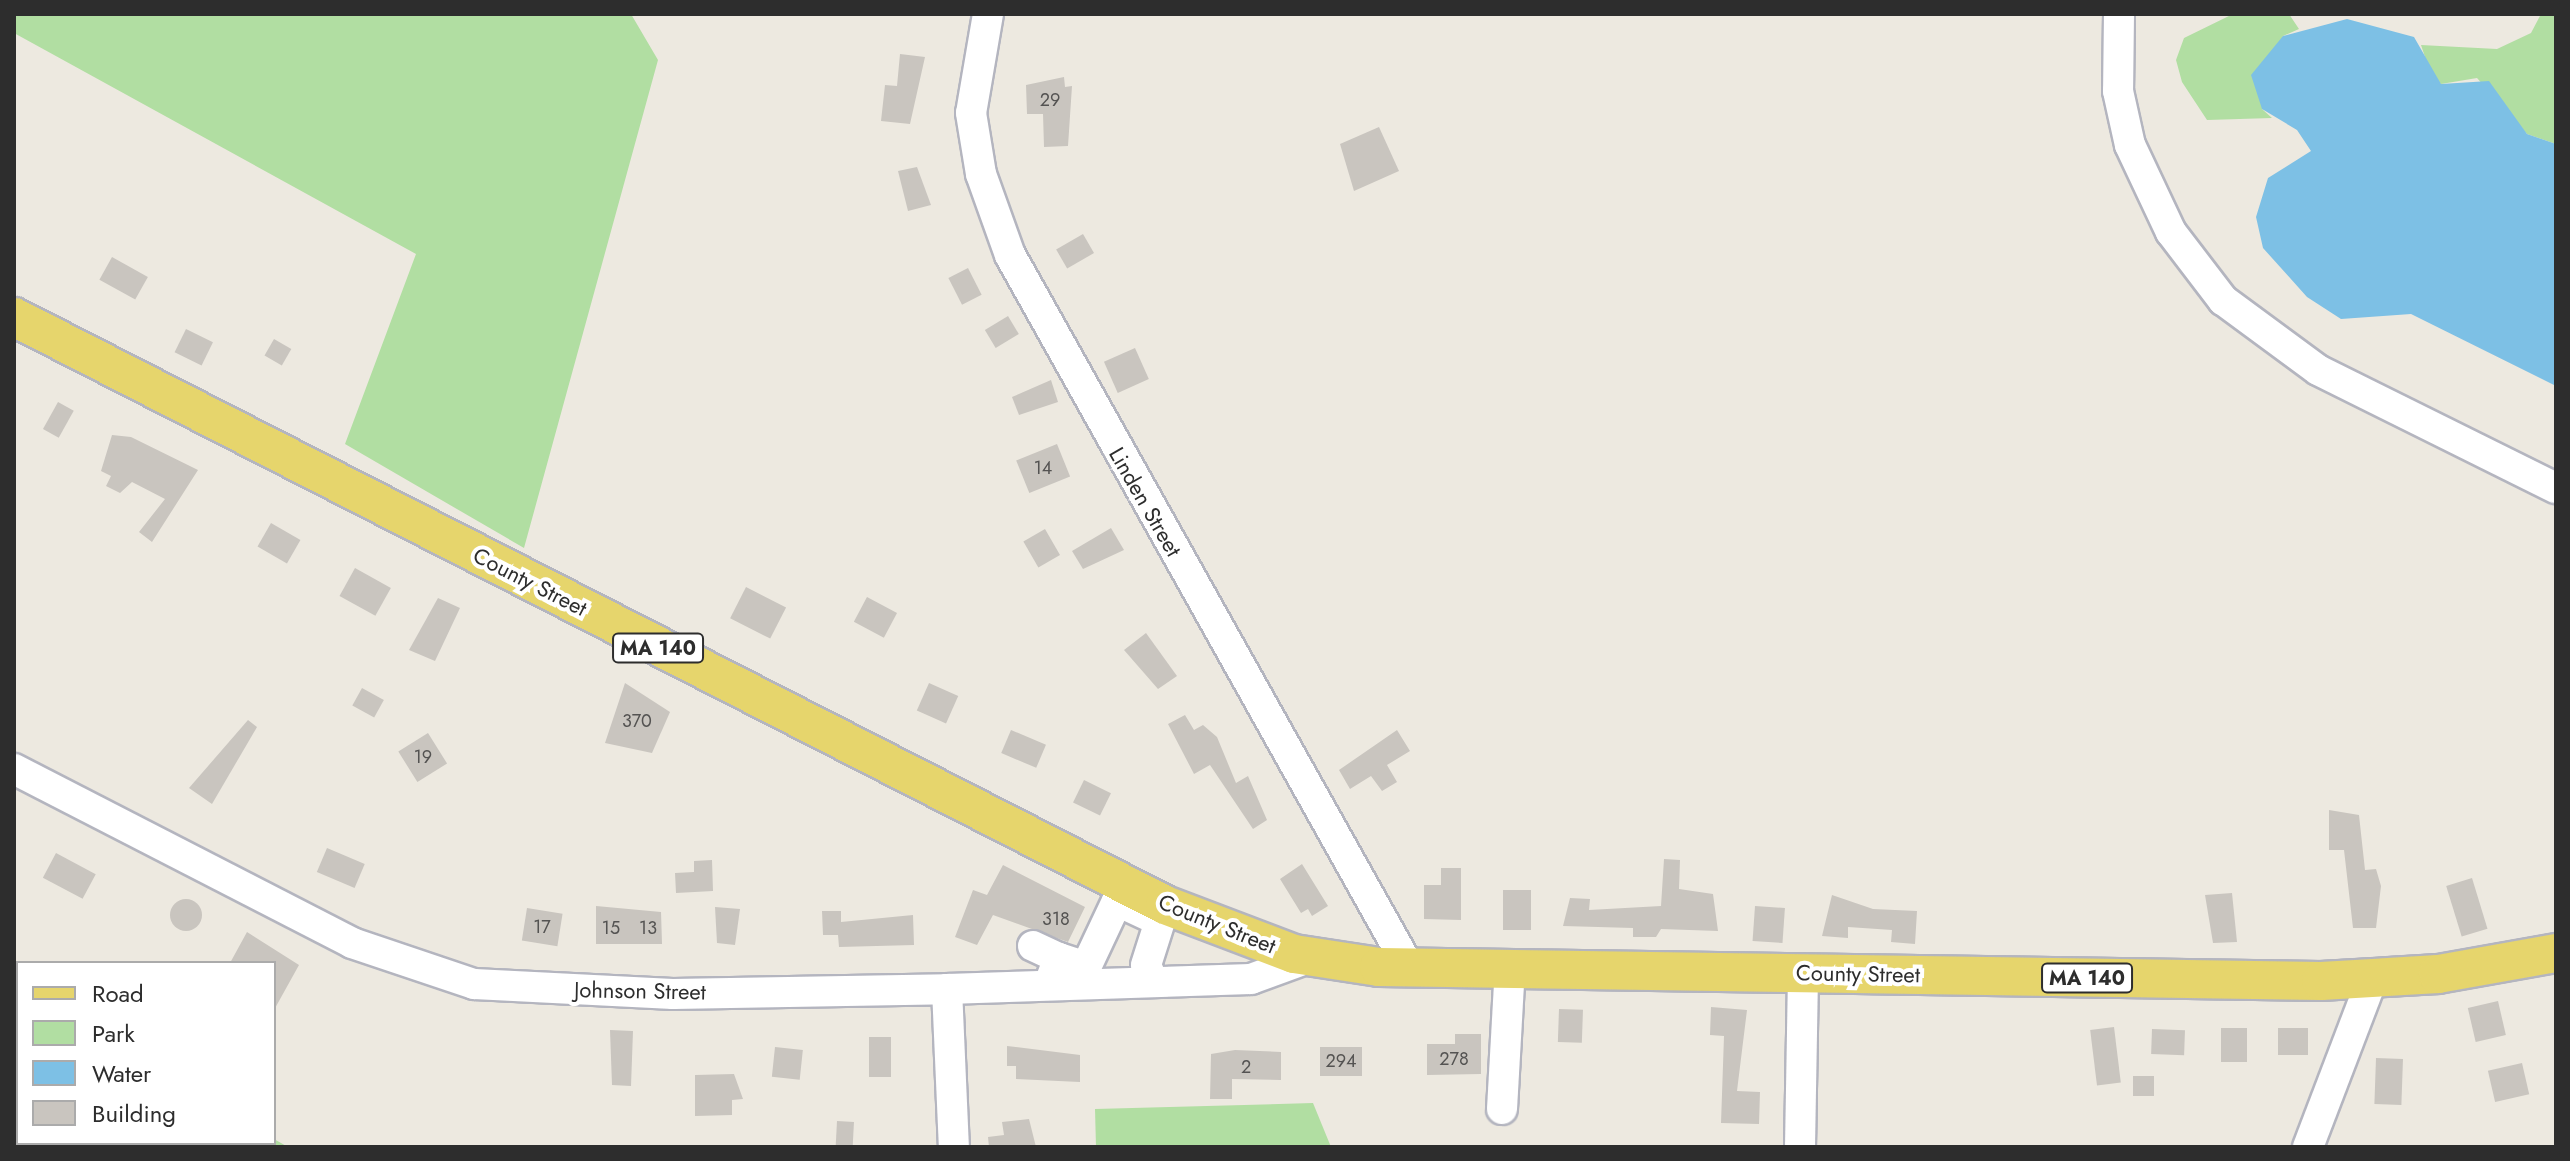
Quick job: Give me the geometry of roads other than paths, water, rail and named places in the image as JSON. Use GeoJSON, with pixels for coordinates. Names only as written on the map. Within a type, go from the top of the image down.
{"type":"FeatureCollection","features":[{"type":"Feature","properties":{"kind":"main road","name":"County Street"},"geometry":{"type":"LineString","coordinates":[[14,317],[1162,913],[1311,957],[1407,964],[1803,973],[2372,979],[2556,953]]}},
{"type":"Feature","properties":{"kind":"street","name":"Linden Street"},"geometry":{"type":"LineString","coordinates":[[988,14],[971,113],[981,174],[1010,255],[1407,964]]}},
{"type":"Feature","properties":{"kind":"street"},"geometry":{"type":"LineString","coordinates":[[2119,14],[2118,91],[2130,145],[2171,232],[2223,300],[2318,370],[2556,488]]}},
{"type":"Feature","properties":{"kind":"street","name":"Johnson Street"},"geometry":{"type":"LineString","coordinates":[[14,769],[352,943],[442,977],[673,994],[947,989],[1047,963],[1150,974],[1251,979],[1311,957]]}},
{"type":"Feature","properties":{"kind":"street"},"geometry":{"type":"LineString","coordinates":[[1047,963],[1086,967],[1117,901],[1162,913],[1150,974],[1113,967],[1091,958]]}},
{"type":"Feature","properties":{"kind":"street"},"geometry":{"type":"LineString","coordinates":[[1502,1109],[1510,966]]}},
{"type":"Feature","properties":{"kind":"street"},"geometry":{"type":"LineString","coordinates":[[1800,1147],[1803,973]]}},
{"type":"Feature","properties":{"kind":"street"},"geometry":{"type":"LineString","coordinates":[[2308,1147],[2372,979]]}},
{"type":"Feature","properties":{"kind":"street"},"geometry":{"type":"LineString","coordinates":[[947,989],[954,1147]]}},
{"type":"Feature","properties":{"kind":"water"},"geometry":{"type":"Polygon","coordinates":[[[2347,19],[2414,37],[2441,84],[2489,81],[2527,134],[2556,144],[2556,386],[2411,314],[2341,319],[2307,297],[2263,248],[2256,217],[2268,178],[2311,151],[2297,130],[2262,109],[2251,75],[2283,36],[2347,19]]]}}]}
